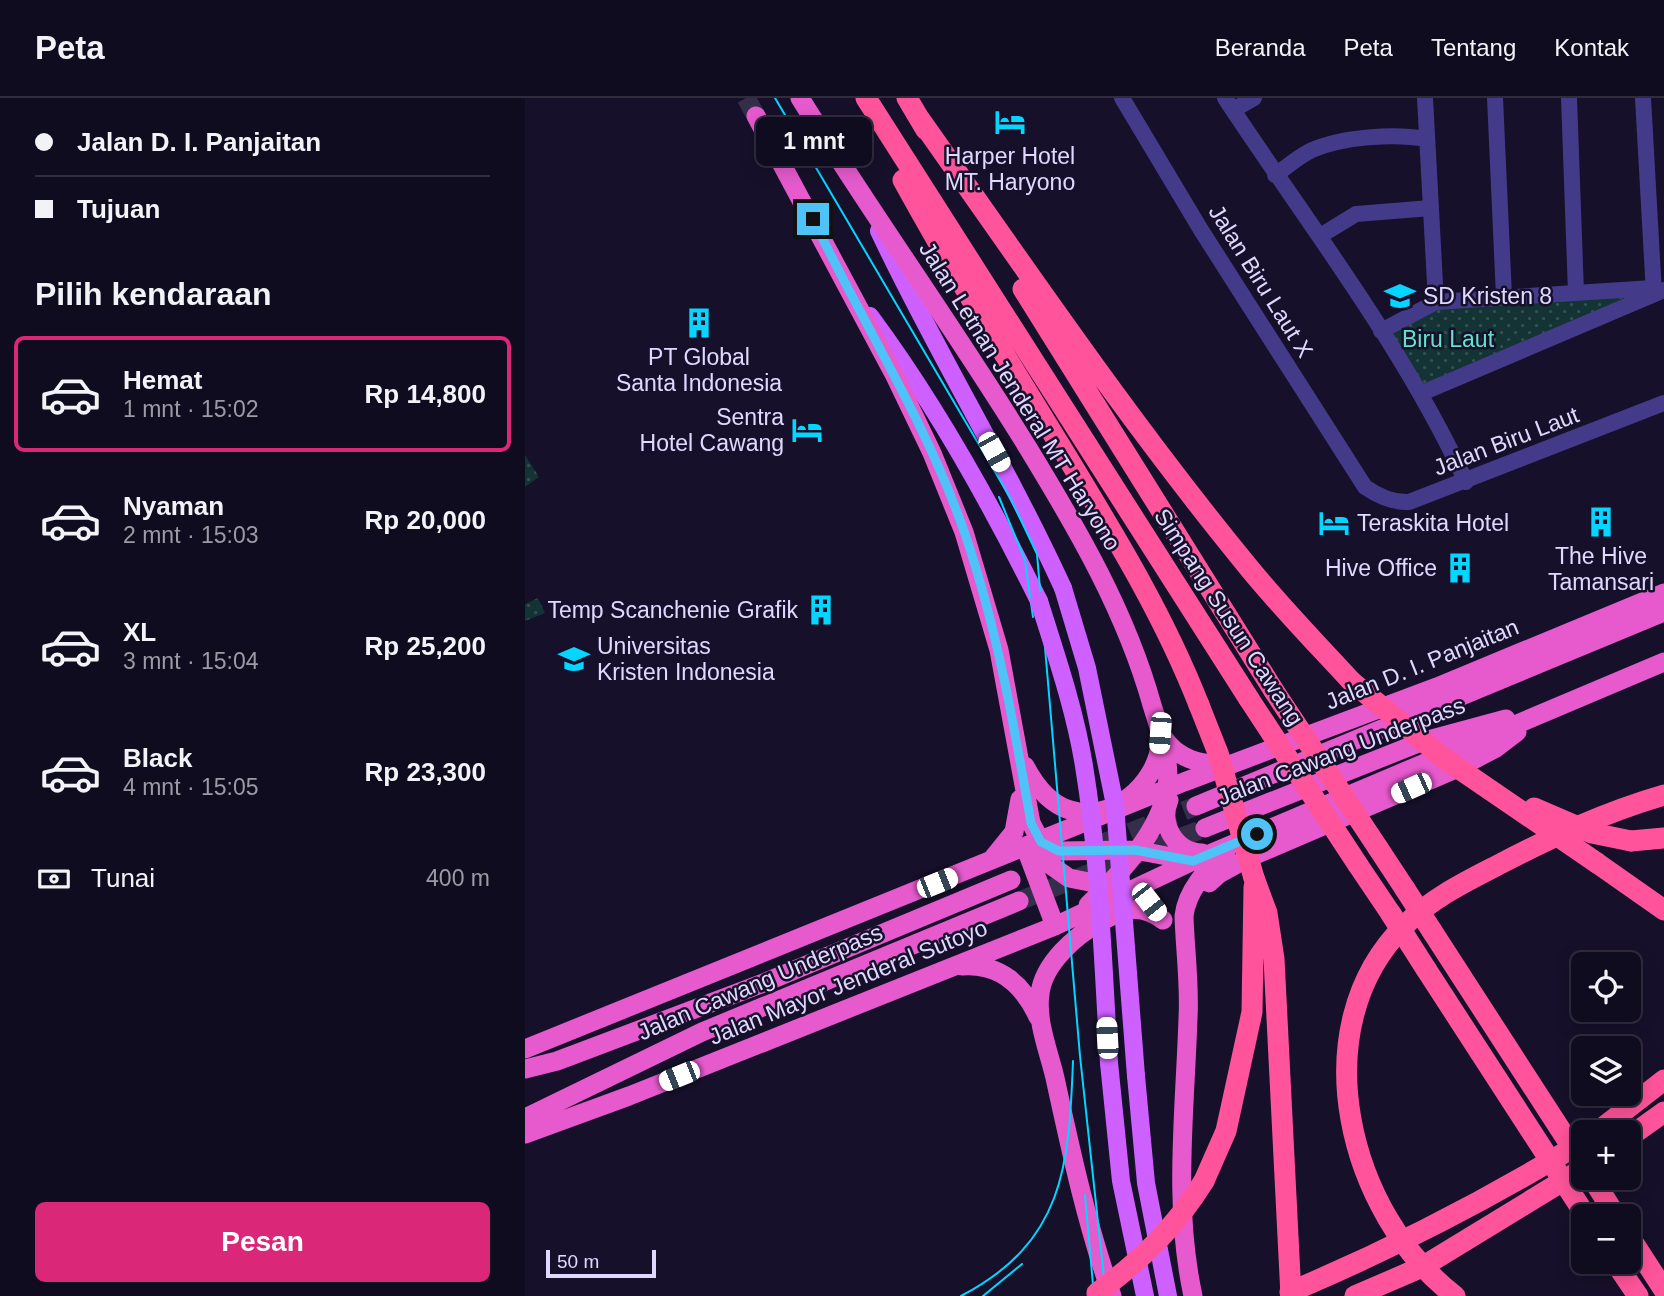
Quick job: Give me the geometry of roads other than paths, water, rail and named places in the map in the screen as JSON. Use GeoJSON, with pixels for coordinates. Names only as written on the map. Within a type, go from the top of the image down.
{"type":"FeatureCollection","features":[{"type":"Feature","properties":{"kind":"highway","name":"Jalan Letnan Jenderal MT Haryono"},"geometry":{"type":"LineString","coordinates":[[800,98],[862,196],[953,327],[1074,523],[1124,623],[1143,673],[1176,786]]}},
{"type":"Feature","properties":{"kind":"highway"},"geometry":{"type":"LineString","coordinates":[[860,98],[976,309],[1141,581],[1178,653],[1218,753],[1254,878],[1267,913],[1274,959],[1291,1296]]}},
{"type":"Feature","properties":{"kind":"highway","name":"Simpang Susun Cawang"},"geometry":{"type":"LineString","coordinates":[[866,98],[1249,699],[1578,1204]]}},
{"type":"Feature","properties":{"kind":"highway"},"geometry":{"type":"LineString","coordinates":[[907,98],[1065,327],[1174,472],[1252,572],[1352,681],[1411,733],[1664,910]]}},
{"type":"Feature","properties":{"kind":"highway"},"geometry":{"type":"LineString","coordinates":[[756,116],[932,453],[964,533],[999,650],[1033,845],[1063,922]]}},
{"type":"Feature","properties":{"kind":"highway","name":"Simpang Susun Cawang"},"geometry":{"type":"LineString","coordinates":[[919,118],[1094,406],[1274,691],[1571,1147]]}},
{"type":"Feature","properties":{"kind":"highway","name":"Jalan D. I. Panjaitan"},"geometry":{"type":"LineString","coordinates":[[1033,845],[1176,786],[1437,687],[1664,593]]}},
{"type":"Feature","properties":{"kind":"highway","name":"Jalan Cawang Underpass"},"geometry":{"type":"LineString","coordinates":[[1196,806],[1664,612]]}},
{"type":"Feature","properties":{"kind":"highway"},"geometry":{"type":"LineString","coordinates":[[1063,922],[1193,861],[1664,662]]}},
{"type":"Feature","properties":{"kind":"highway"},"geometry":{"type":"LineString","coordinates":[[1186,950],[1198,902],[1219,874],[1248,858],[1458,768],[1496,748],[1536,715]]}},
{"type":"Feature","properties":{"kind":"highway","name":"Jalan Cawang Underpass"},"geometry":{"type":"LineString","coordinates":[[1205,828],[1434,738],[1473,726],[1536,715]]}},
{"type":"Feature","properties":{"kind":"highway"},"geometry":{"type":"LineString","coordinates":[[1019,755],[1037,787],[1048,797],[1070,810],[1091,811],[1116,804],[1142,787],[1158,758],[1160,733]]}},
{"type":"Feature","properties":{"kind":"highway"},"geometry":{"type":"LineString","coordinates":[[1160,733],[1175,751],[1194,761],[1215,764],[1250,758]]}},
{"type":"Feature","properties":{"kind":"highway"},"geometry":{"type":"LineString","coordinates":[[986,863],[1004,848],[1017,825],[1020,810],[1019,755]]}},
{"type":"Feature","properties":{"kind":"highway"},"geometry":{"type":"LineString","coordinates":[[1485,785],[1592,832],[1631,841],[1664,838]]}},
{"type":"Feature","properties":{"kind":"highway"},"geometry":{"type":"LineString","coordinates":[[1176,786],[1166,806],[1165,816],[1170,834],[1191,852],[1226,847]]}},
{"type":"Feature","properties":{"kind":"highway"},"geometry":{"type":"LineString","coordinates":[[1063,922],[1107,884],[1135,850],[1176,786]]}},
{"type":"Feature","properties":{"kind":"highway"},"geometry":{"type":"LineString","coordinates":[[1455,1296],[1416,1261],[1394,1232],[1368,1182],[1356,1147],[1350,1115],[1349,1067],[1357,1009],[1366,983],[1376,962],[1402,927],[1448,891],[1591,820],[1664,795]]}},
{"type":"Feature","properties":{"kind":"highway"},"geometry":{"type":"LineString","coordinates":[[1033,845],[1062,875],[1128,890],[1149,902],[1179,945],[1189,984]]}},
{"type":"Feature","properties":{"kind":"highway"},"geometry":{"type":"LineString","coordinates":[[525,1049],[1033,845],[1065,853],[1135,850],[1193,861]]}},
{"type":"Feature","properties":{"kind":"highway"},"geometry":{"type":"LineString","coordinates":[[1193,1296],[1184,1254],[1179,1165],[1189,984],[1186,904],[1226,847]]}},
{"type":"Feature","properties":{"kind":"highway"},"geometry":{"type":"LineString","coordinates":[[1100,1295],[1149,1253],[1178,1222],[1204,1181],[1226,1131],[1252,1012],[1254,878]]}},
{"type":"Feature","properties":{"kind":"highway","name":"Jalan Cawang Underpass"},"geometry":{"type":"LineString","coordinates":[[525,1069],[557,1062],[761,984],[1011,880]]}},
{"type":"Feature","properties":{"kind":"highway","name":"Jalan Cawang Underpass"},"geometry":{"type":"LineString","coordinates":[[525,1118],[702,1032],[1019,901]]}},
{"type":"Feature","properties":{"kind":"highway"},"geometry":{"type":"LineString","coordinates":[[1100,1295],[1093,1242],[1044,1034],[1039,1005],[1042,982],[1075,940],[1097,924],[1133,908],[1151,911],[1163,920]]}},
{"type":"Feature","properties":{"kind":"highway","name":"Jalan Mayor Jenderal Sutoyo"},"geometry":{"type":"LineString","coordinates":[[525,1134],[629,1096],[1063,922]]}},
{"type":"Feature","properties":{"kind":"highway"},"geometry":{"type":"LineString","coordinates":[[945,968],[980,965],[1003,974],[1030,1001],[1044,1034]]}},
{"type":"Feature","properties":{"kind":"highway"},"geometry":{"type":"LineString","coordinates":[[1612,1120],[1664,1080]]}},
{"type":"Feature","properties":{"kind":"highway"},"geometry":{"type":"LineString","coordinates":[[1641,1128],[1664,1112]]}},
{"type":"Feature","properties":{"kind":"highway"},"geometry":{"type":"LineString","coordinates":[[1278,1296],[1402,1243],[1571,1148]]}},
{"type":"Feature","properties":{"kind":"highway","name":"Simpang Susun Cawang"},"geometry":{"type":"LineString","coordinates":[[1355,1296],[1422,1267],[1571,1175]]}},
{"type":"Feature","properties":{"kind":"highway"},"geometry":{"type":"LineString","coordinates":[[1641,1255],[1664,1290]]}},
{"type":"Feature","properties":{"kind":"highway"},"geometry":{"type":"LineString","coordinates":[[1623,1274],[1638,1296]]}},
{"type":"Feature","properties":{"kind":"main road","name":"Jalan Letnan Jenderal MT Haryono"},"geometry":{"type":"LineString","coordinates":[[862,196],[917,312],[1036,530],[1063,589],[1087,668],[1115,805],[1146,1184],[1168,1296]]}},
{"type":"Feature","properties":{"kind":"main road"},"geometry":{"type":"LineString","coordinates":[[830,255],[898,353],[974,475],[1039,601],[1060,667],[1084,764],[1097,865],[1109,1063],[1121,1181],[1145,1296]]}},
{"type":"Feature","properties":{"kind":"street","name":"Jalan Biru Laut X"},"geometry":{"type":"LineString","coordinates":[[1122,98],[1201,230],[1365,487]]}},
{"type":"Feature","properties":{"kind":"street"},"geometry":{"type":"LineString","coordinates":[[1254,98],[1229,104],[1320,236],[1422,393],[1466,482]]}},
{"type":"Feature","properties":{"kind":"street"},"geometry":{"type":"LineString","coordinates":[[1425,98],[1436,302]]}},
{"type":"Feature","properties":{"kind":"street"},"geometry":{"type":"LineString","coordinates":[[1495,98],[1504,297]]}},
{"type":"Feature","properties":{"kind":"street"},"geometry":{"type":"LineString","coordinates":[[1569,98],[1576,293]]}},
{"type":"Feature","properties":{"kind":"street"},"geometry":{"type":"LineString","coordinates":[[1643,98],[1657,291]]}},
{"type":"Feature","properties":{"kind":"street"},"geometry":{"type":"LineString","coordinates":[[1275,174],[1310,151],[1328,145],[1405,135],[1426,139]]}},
{"type":"Feature","properties":{"kind":"street"},"geometry":{"type":"LineString","coordinates":[[1320,236],[1356,214],[1431,208]]}},
{"type":"Feature","properties":{"kind":"street"},"geometry":{"type":"LineString","coordinates":[[1381,331],[1436,302],[1657,291]]}},
{"type":"Feature","properties":{"kind":"street"},"geometry":{"type":"LineString","coordinates":[[1422,393],[1657,291]]}},
{"type":"Feature","properties":{"kind":"street","name":"Jalan Biru Laut"},"geometry":{"type":"LineString","coordinates":[[1365,487],[1385,498],[1409,502],[1664,403]]}},
{"type":"Feature","properties":{"kind":"tunnel"},"geometry":{"type":"LineString","coordinates":[[746,98],[756,116]]}},
{"type":"Feature","properties":{"kind":"tunnel"},"geometry":{"type":"LineString","coordinates":[[1103,843],[1196,806]]}},
{"type":"Feature","properties":{"kind":"tunnel"},"geometry":{"type":"LineString","coordinates":[[1019,901],[1205,828]]}},
{"type":"Feature","properties":{"kind":"tram line"},"geometry":{"type":"LineString","coordinates":[[775,98],[1011,499],[1037,554],[1080,1056],[1106,1296]]}},
{"type":"Feature","properties":{"kind":"tram line"},"geometry":{"type":"LineString","coordinates":[[999,497],[1025,560],[1033,617]]}},
{"type":"Feature","properties":{"kind":"tram line"},"geometry":{"type":"LineString","coordinates":[[961,1296],[995,1275],[1021,1251],[1041,1226],[1054,1198],[1063,1168],[1073,1061]]}},
{"type":"Feature","properties":{"kind":"tram line"},"geometry":{"type":"LineString","coordinates":[[1085,1195],[1094,1296]]}},
{"type":"Feature","properties":{"kind":"tram line"},"geometry":{"type":"LineString","coordinates":[[983,1296],[1022,1264]]}},
{"type":"Feature","properties":{"kind":"place","name":"Harper Hotel MT. Haryono"},"geometry":{"type":"Point","coordinates":[1010,122]}},
{"type":"Feature","properties":{"kind":"place","name":"SD Kristen 8"},"geometry":{"type":"Point","coordinates":[1400,296]}},
{"type":"Feature","properties":{"kind":"place","name":"PT Global Santa Indonesia"},"geometry":{"type":"Point","coordinates":[699,323]}},
{"type":"Feature","properties":{"kind":"place","name":"Sentra Hotel Cawang"},"geometry":{"type":"Point","coordinates":[807,430]}},
{"type":"Feature","properties":{"kind":"place","name":"The Hive Tamansari"},"geometry":{"type":"Point","coordinates":[1601,522]}},
{"type":"Feature","properties":{"kind":"place","name":"Teraskita Hotel"},"geometry":{"type":"Point","coordinates":[1334,523]}},
{"type":"Feature","properties":{"kind":"place","name":"Hive Office"},"geometry":{"type":"Point","coordinates":[1460,568]}},
{"type":"Feature","properties":{"kind":"place","name":"Temp Scanchenie Grafik"},"geometry":{"type":"Point","coordinates":[821,610]}},
{"type":"Feature","properties":{"kind":"place","name":"Universitas Kristen Indonesia"},"geometry":{"type":"Point","coordinates":[574,659]}},
{"type":"Feature","properties":{"kind":"park label","name":"Biru Laut"},"geometry":{"type":"Point","coordinates":[1448,339]}}]}
